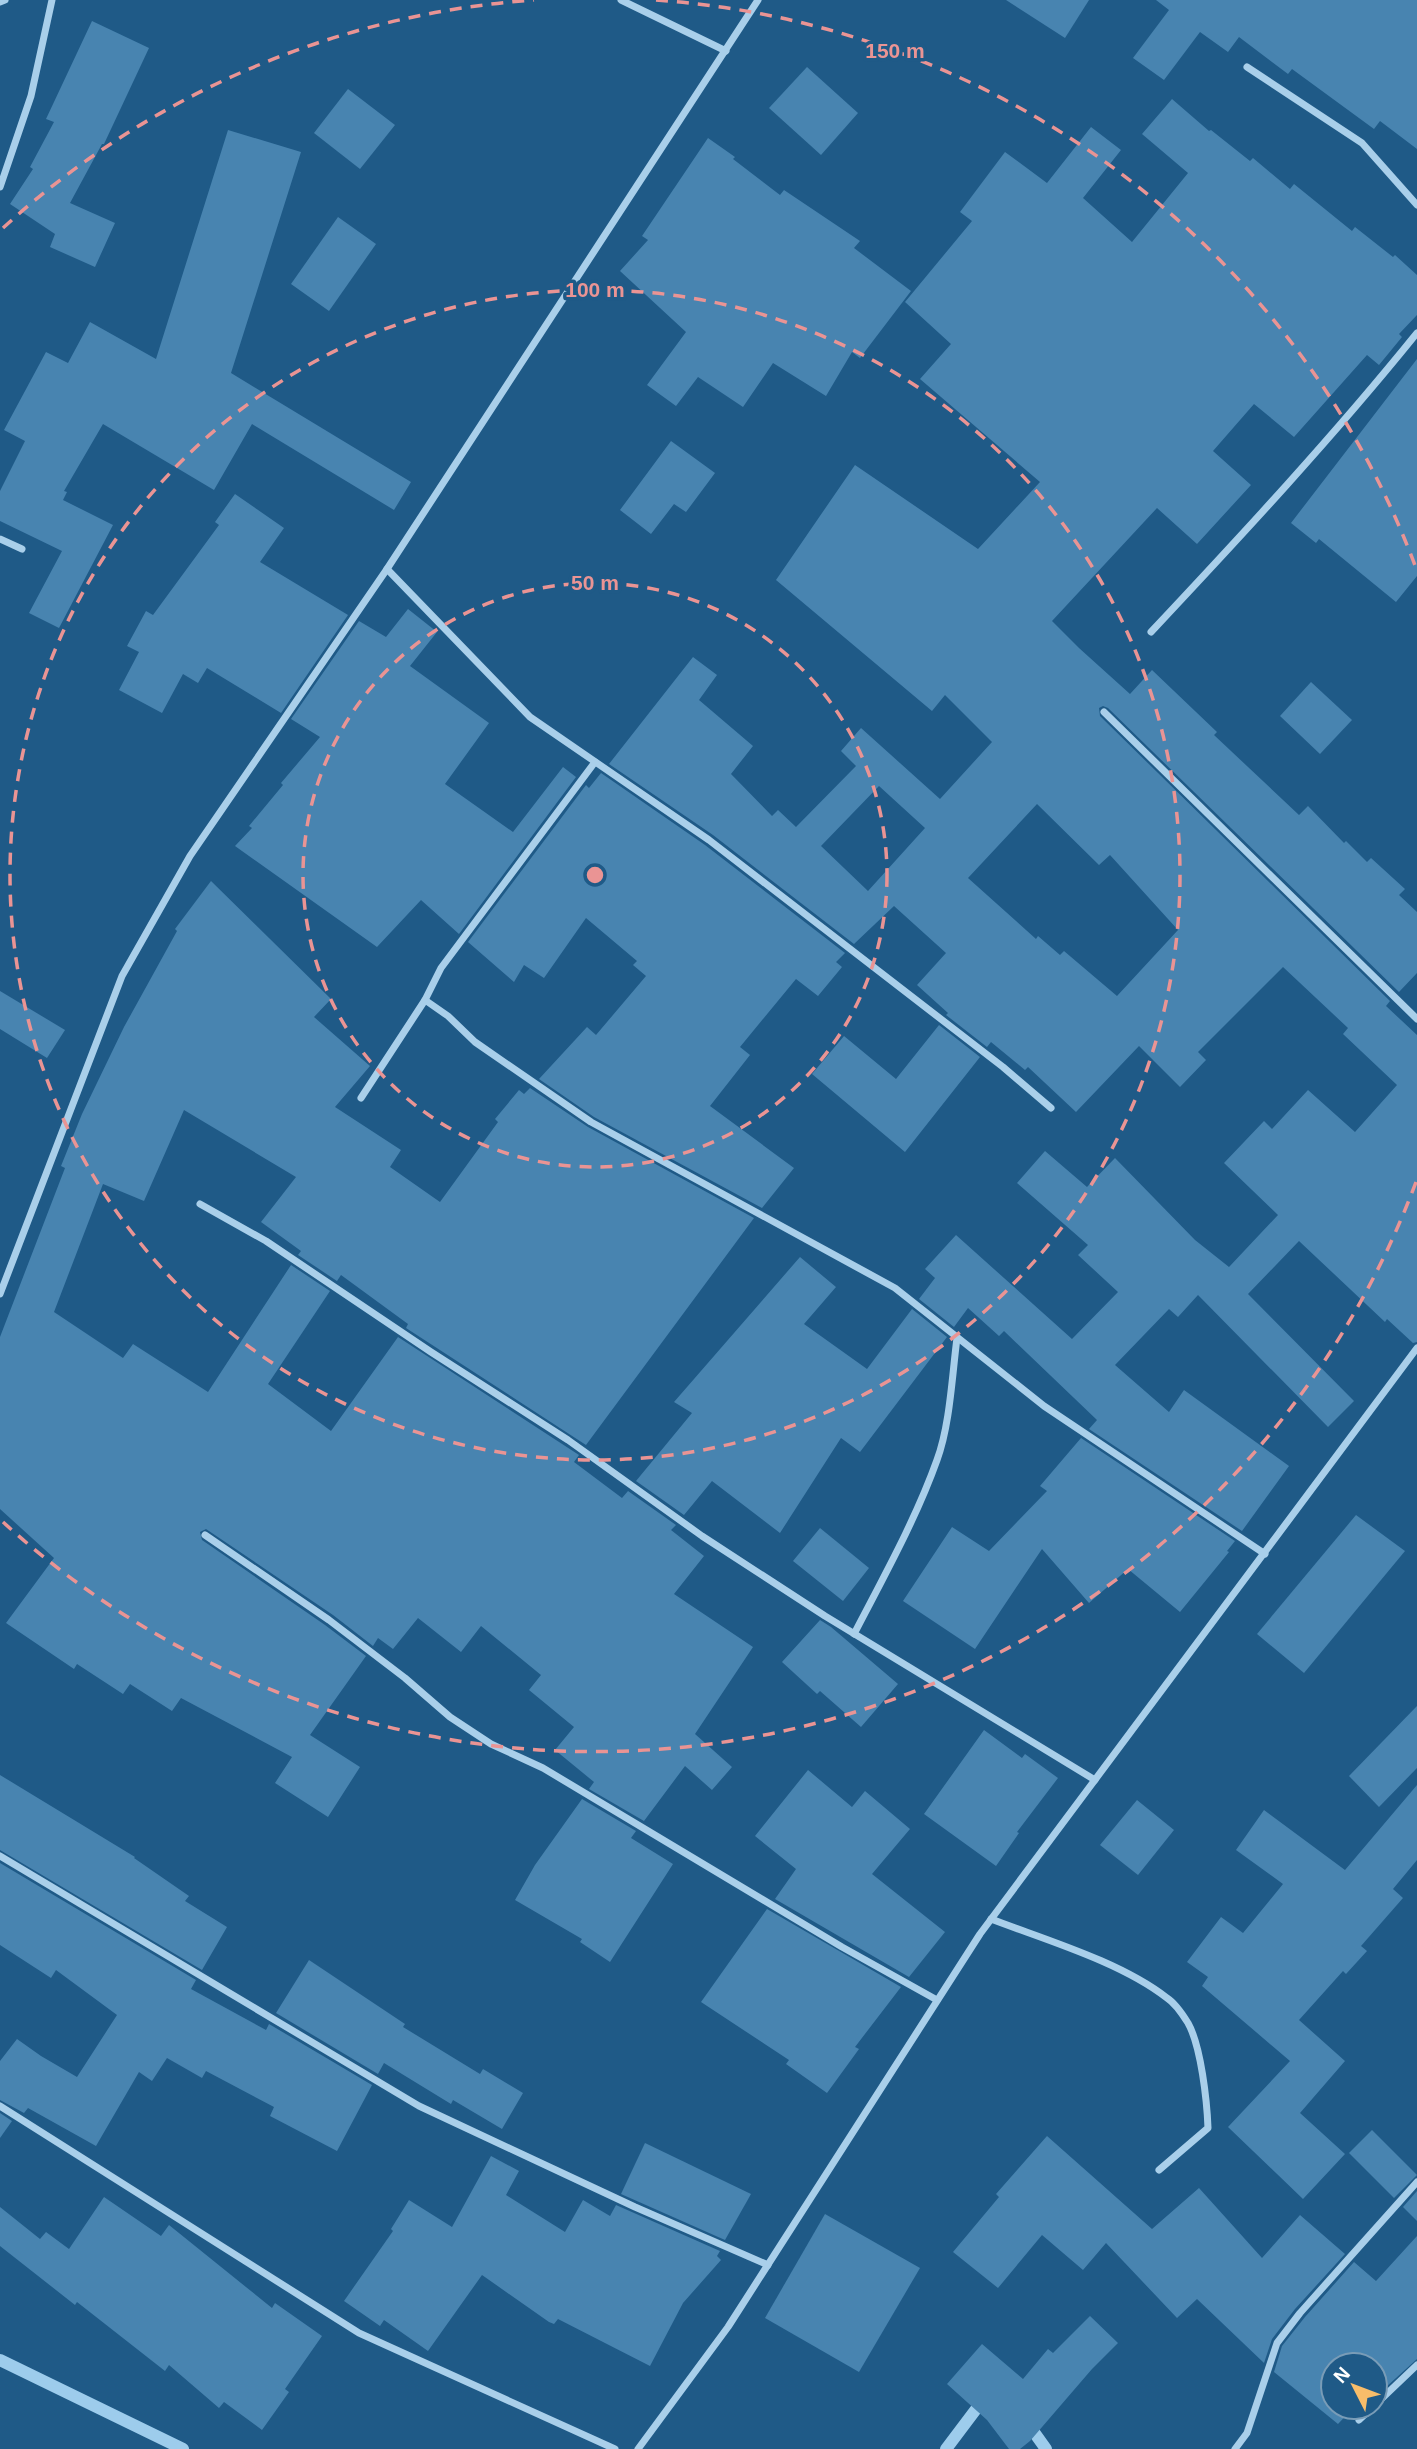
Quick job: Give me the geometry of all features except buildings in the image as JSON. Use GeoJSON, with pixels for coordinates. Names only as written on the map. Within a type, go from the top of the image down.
{"type":"FeatureCollection","features":[{"type":"Feature","properties":{"kind":"street"},"geometry":{"type":"LineString","coordinates":[[0,2],[5,0]]}},
{"type":"Feature","properties":{"kind":"street"},"geometry":{"type":"LineString","coordinates":[[0,187],[31,96],[51,0]]}},
{"type":"Feature","properties":{"kind":"street"},"geometry":{"type":"LineString","coordinates":[[621,0],[726,51]]}},
{"type":"Feature","properties":{"kind":"street"},"geometry":{"type":"LineString","coordinates":[[0,1294],[122,976],[190,856],[387,569],[758,0]]}},
{"type":"Feature","properties":{"kind":"street"},"geometry":{"type":"LineString","coordinates":[[1247,67],[1362,143],[1417,205]]}},
{"type":"Feature","properties":{"kind":"street"},"geometry":{"type":"LineString","coordinates":[[1151,632],[1339,426],[1417,333]]}},
{"type":"Feature","properties":{"kind":"street"},"geometry":{"type":"LineString","coordinates":[[0,539],[22,549]]}},
{"type":"Feature","properties":{"kind":"street"},"geometry":{"type":"LineString","coordinates":[[387,569],[530,717],[709,840],[1003,1067],[1051,1108]]}},
{"type":"Feature","properties":{"kind":"street"},"geometry":{"type":"LineString","coordinates":[[1104,712],[1417,1019]]}},
{"type":"Feature","properties":{"kind":"street"},"geometry":{"type":"LineString","coordinates":[[361,1098],[425,1000],[447,959],[595,762]]}},
{"type":"Feature","properties":{"kind":"street"},"geometry":{"type":"LineString","coordinates":[[425,1000],[448,1016],[475,1042],[592,1122],[895,1288],[1044,1406],[1265,1554]]}},
{"type":"Feature","properties":{"kind":"street"},"geometry":{"type":"LineString","coordinates":[[200,1204],[265,1241],[568,1440],[702,1536],[854,1634],[1095,1780]]}},
{"type":"Feature","properties":{"kind":"street"},"geometry":{"type":"LineString","coordinates":[[854,1634],[895,1556],[938,1458],[957,1338]]}},
{"type":"Feature","properties":{"kind":"street"},"geometry":{"type":"LineString","coordinates":[[638,2449],[728,2327],[991,1919],[1416,1353]]}},
{"type":"Feature","properties":{"kind":"street"},"geometry":{"type":"LineString","coordinates":[[205,1535],[330,1620],[450,1717],[491,1744],[542,1768],[842,1947],[937,2000]]}},
{"type":"Feature","properties":{"kind":"street"},"geometry":{"type":"LineString","coordinates":[[0,1856],[419,2106],[635,2207],[768,2265]]}},
{"type":"Feature","properties":{"kind":"street"},"geometry":{"type":"LineString","coordinates":[[991,1919],[1121,1971],[1169,1999],[1189,2024],[1208,2104],[1208,2128],[1159,2170]]}},
{"type":"Feature","properties":{"kind":"street"},"geometry":{"type":"LineString","coordinates":[[0,2106],[359,2333],[615,2449]]}},
{"type":"Feature","properties":{"kind":"street"},"geometry":{"type":"LineString","coordinates":[[1235,2449],[1247,2432],[1277,2343],[1300,2313],[1417,2182]]}},
{"type":"Feature","properties":{"kind":"street"},"geometry":{"type":"LineString","coordinates":[[1389,2391],[1417,2364]]}},
{"type":"Feature","properties":{"kind":"waterway"},"geometry":{"type":"LineString","coordinates":[[0,2360],[183,2449]]}},
{"type":"Feature","properties":{"kind":"waterway"},"geometry":{"type":"LineString","coordinates":[[946,2449],[986,2396]]}},
{"type":"Feature","properties":{"kind":"waterway"},"geometry":{"type":"LineString","coordinates":[[1026,2421],[1046,2449]]}}]}
